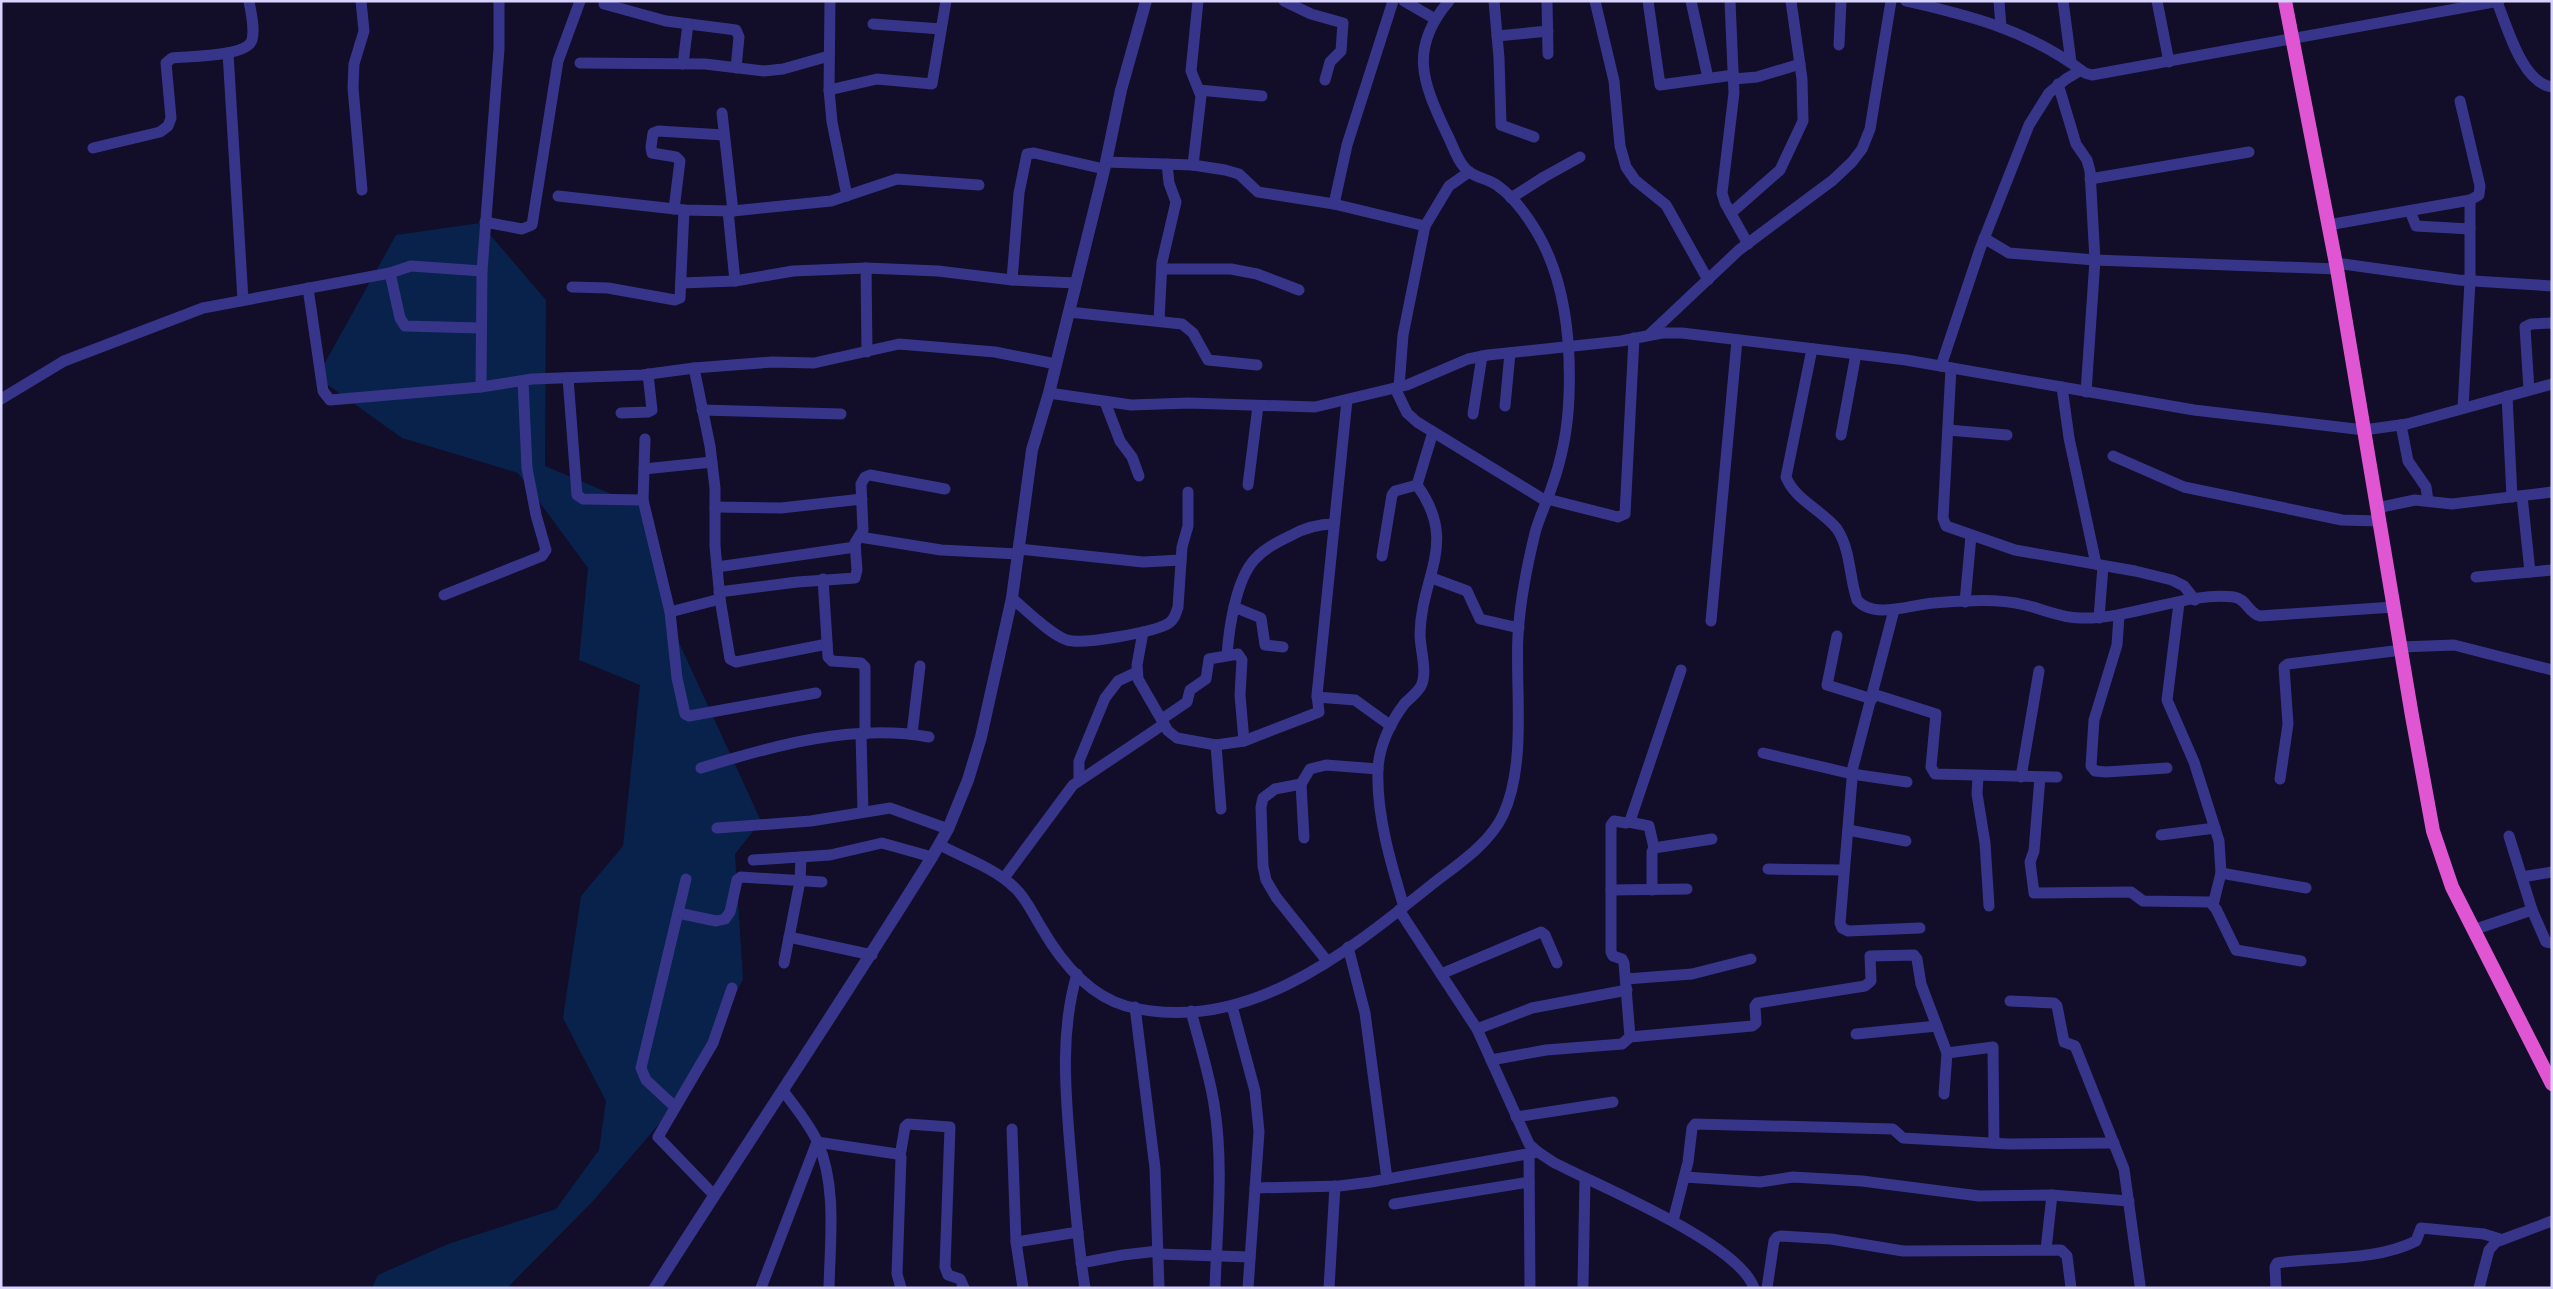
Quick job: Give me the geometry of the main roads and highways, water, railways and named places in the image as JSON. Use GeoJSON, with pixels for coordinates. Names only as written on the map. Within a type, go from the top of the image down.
{"type":"FeatureCollection","features":[{"type":"Feature","properties":{"kind":"highway"},"geometry":{"type":"LineString","coordinates":[[2285,1],[2336,266],[2433,831],[2448,879],[2473,930],[2548,1069],[2552,1084]]}},
{"type":"Feature","properties":{"kind":"water"},"geometry":{"type":"Polygon","coordinates":[[[480,223],[546,300],[545,466],[647,509],[670,623],[761,821],[735,854],[743,979],[683,1096],[593,1201],[507,1288],[372,1288],[378,1275],[448,1244],[556,1209],[599,1150],[606,1101],[563,1018],[581,896],[623,846],[640,685],[579,660],[588,568],[518,473],[402,438],[317,377],[396,235],[480,223]]]}}]}
